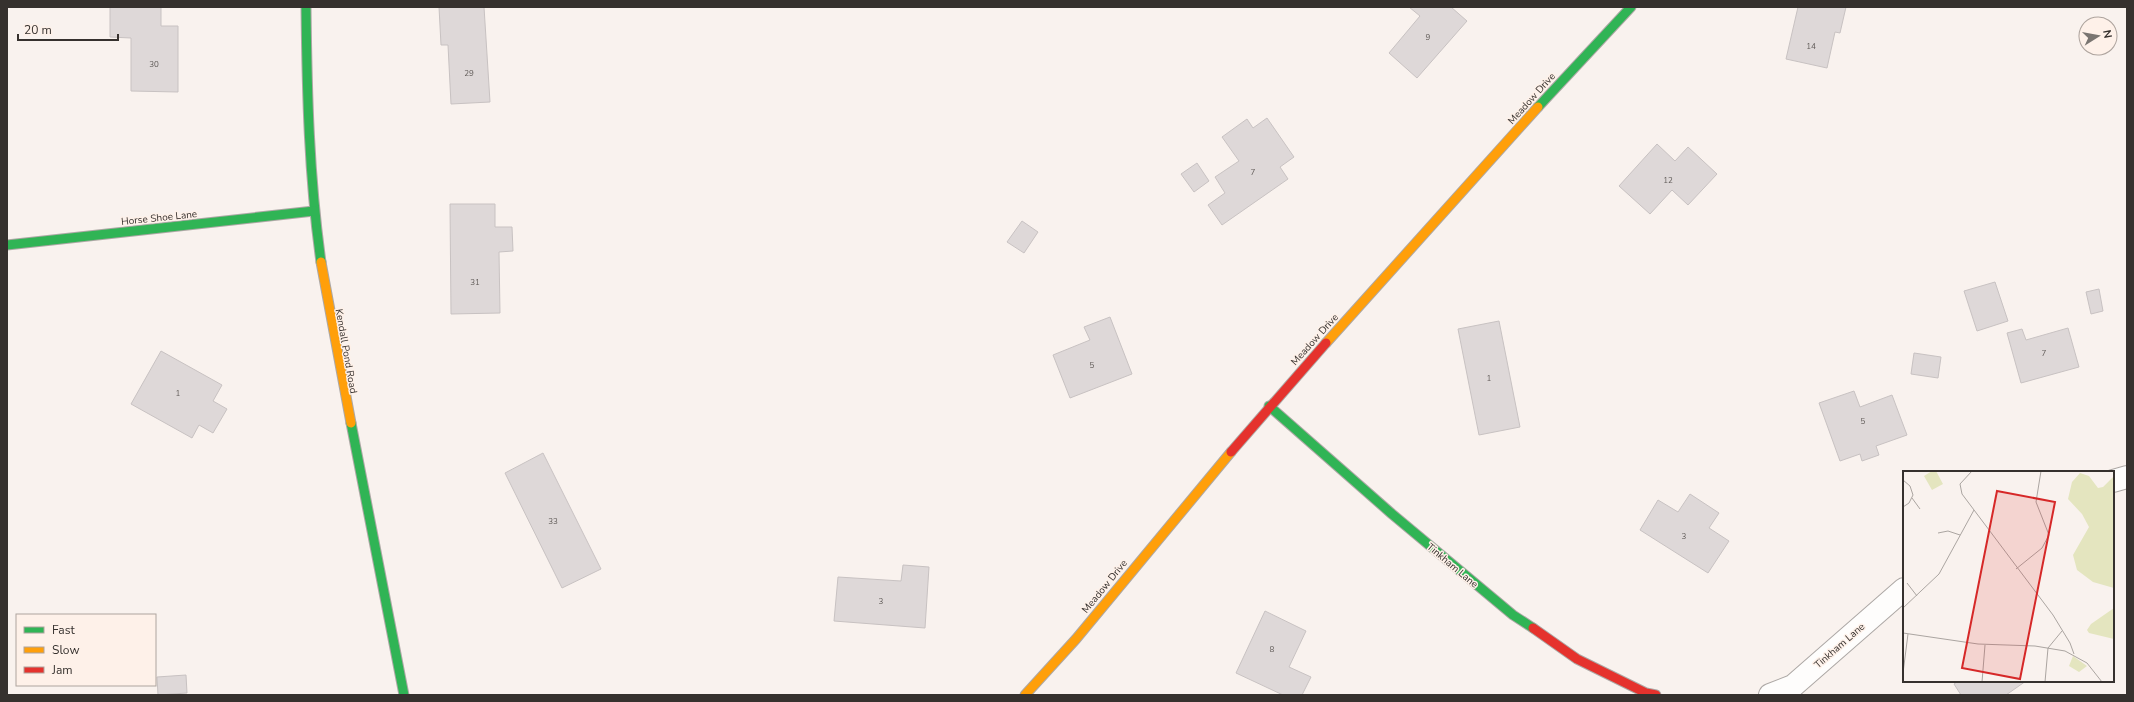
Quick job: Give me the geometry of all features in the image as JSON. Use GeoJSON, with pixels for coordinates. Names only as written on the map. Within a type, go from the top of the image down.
{"type":"FeatureCollection","features":[{"type":"Feature","properties":{"kind":"street","name":"Kendall Pond Road"},"geometry":{"type":"LineString","coordinates":[[306,7],[308,136],[314,211],[339,370],[394,637],[404,695]]}},
{"type":"Feature","properties":{"kind":"street","name":"Meadow Drive"},"geometry":{"type":"LineString","coordinates":[[1025,695],[1076,639],[1269,406],[1583,57],[1631,7]]}},
{"type":"Feature","properties":{"kind":"street","name":"Horse Shoe Lane"},"geometry":{"type":"LineString","coordinates":[[7,245],[314,211]]}},
{"type":"Feature","properties":{"kind":"street","name":"Tinkham Lane"},"geometry":{"type":"LineString","coordinates":[[1269,406],[1392,514],[1513,615],[1577,659],[1646,693],[1656,695]]}},
{"type":"Feature","properties":{"kind":"street"},"geometry":{"type":"LineString","coordinates":[[2114,481],[2127,477]]}},
{"type":"Feature","properties":{"kind":"street","name":"Tinkham Lane"},"geometry":{"type":"LineString","coordinates":[[1770,695],[1793,686],[1903,590]]}},
{"type":"Feature","properties":{"kind":"building"},"geometry":{"type":"Polygon","coordinates":[[[110,7],[161,7],[161,26],[178,26],[178,92],[131,91],[131,38],[110,37],[110,7]]]}},
{"type":"Feature","properties":{"kind":"building"},"geometry":{"type":"Polygon","coordinates":[[[439,7],[484,7],[490,102],[451,104],[448,45],[441,45],[439,7]]]}},
{"type":"Feature","properties":{"kind":"building"},"geometry":{"type":"Polygon","coordinates":[[[1409,7],[1451,7],[1467,21],[1417,78],[1389,53],[1420,16],[1409,7]]]}},
{"type":"Feature","properties":{"kind":"building"},"geometry":{"type":"Polygon","coordinates":[[[1798,7],[1846,7],[1840,33],[1835,32],[1827,68],[1786,59],[1798,7]]]}},
{"type":"Feature","properties":{"kind":"building"},"geometry":{"type":"Polygon","coordinates":[[[1267,118],[1294,157],[1280,167],[1288,179],[1222,225],[1208,205],[1225,193],[1215,177],[1239,161],[1222,137],[1247,119],[1253,128],[1267,118]]]}},
{"type":"Feature","properties":{"kind":"building"},"geometry":{"type":"Polygon","coordinates":[[[1657,144],[1675,161],[1688,147],[1717,174],[1688,205],[1672,190],[1650,214],[1619,186],[1657,144]]]}},
{"type":"Feature","properties":{"kind":"building"},"geometry":{"type":"Polygon","coordinates":[[[1197,163],[1209,181],[1194,192],[1181,174],[1197,163]]]}},
{"type":"Feature","properties":{"kind":"building"},"geometry":{"type":"Polygon","coordinates":[[[450,204],[495,204],[495,227],[512,227],[513,251],[499,252],[500,313],[451,314],[450,204]]]}},
{"type":"Feature","properties":{"kind":"building"},"geometry":{"type":"Polygon","coordinates":[[[1022,221],[1038,232],[1024,253],[1007,242],[1022,221]]]}},
{"type":"Feature","properties":{"kind":"building"},"geometry":{"type":"Polygon","coordinates":[[[1995,282],[2008,321],[1977,331],[1964,291],[1995,282]]]}},
{"type":"Feature","properties":{"kind":"building"},"geometry":{"type":"Polygon","coordinates":[[[2099,289],[2103,311],[2091,314],[2086,292],[2099,289]]]}},
{"type":"Feature","properties":{"kind":"building"},"geometry":{"type":"Polygon","coordinates":[[[1110,317],[1132,374],[1070,398],[1053,355],[1090,340],[1084,327],[1110,317]]]}},
{"type":"Feature","properties":{"kind":"building"},"geometry":{"type":"Polygon","coordinates":[[[1499,321],[1520,427],[1479,435],[1458,329],[1499,321]]]}},
{"type":"Feature","properties":{"kind":"building"},"geometry":{"type":"Polygon","coordinates":[[[2068,328],[2079,367],[2021,383],[2007,333],[2022,329],[2026,340],[2068,328]]]}},
{"type":"Feature","properties":{"kind":"building"},"geometry":{"type":"Polygon","coordinates":[[[161,351],[222,385],[213,401],[227,409],[213,433],[199,425],[192,438],[131,404],[161,351]]]}},
{"type":"Feature","properties":{"kind":"building"},"geometry":{"type":"Polygon","coordinates":[[[1914,353],[1941,357],[1938,378],[1911,374],[1914,353]]]}},
{"type":"Feature","properties":{"kind":"building"},"geometry":{"type":"Polygon","coordinates":[[[1854,391],[1860,407],[1892,395],[1907,435],[1876,446],[1879,455],[1862,461],[1860,454],[1840,461],[1819,403],[1854,391]]]}},
{"type":"Feature","properties":{"kind":"building"},"geometry":{"type":"Polygon","coordinates":[[[543,453],[601,569],[562,588],[505,473],[543,453]]]}},
{"type":"Feature","properties":{"kind":"building"},"geometry":{"type":"Polygon","coordinates":[[[1690,494],[1719,513],[1709,528],[1729,541],[1708,573],[1640,530],[1658,500],[1678,512],[1690,494]]]}},
{"type":"Feature","properties":{"kind":"building"},"geometry":{"type":"Polygon","coordinates":[[[903,565],[929,567],[925,628],[834,621],[838,577],[901,581],[903,565]]]}},
{"type":"Feature","properties":{"kind":"building"},"geometry":{"type":"Polygon","coordinates":[[[1265,611],[1306,631],[1289,667],[1311,677],[1302,695],[1283,695],[1236,673],[1265,611]]]}},
{"type":"Feature","properties":{"kind":"building"},"geometry":{"type":"Polygon","coordinates":[[[186,675],[187,693],[158,695],[157,677],[186,675]]]}},
{"type":"Feature","properties":{"kind":"building"},"geometry":{"type":"Polygon","coordinates":[[[1957,682],[2025,682],[2006,695],[1961,695],[1954,684],[1957,682]]]}},
{"type":"Feature","properties":{"kind":"traffic: fast"},"geometry":{"type":"LineString","coordinates":[[306,7],[309,135],[321,262]]}},
{"type":"Feature","properties":{"kind":"traffic: fast"},"geometry":{"type":"LineString","coordinates":[[1538,107],[1631,7]]}},
{"type":"Feature","properties":{"kind":"traffic: fast"},"geometry":{"type":"LineString","coordinates":[[7,245],[314,211]]}},
{"type":"Feature","properties":{"kind":"traffic: fast"},"geometry":{"type":"LineString","coordinates":[[1269,406],[1392,514],[1513,615],[1533,628]]}},
{"type":"Feature","properties":{"kind":"traffic: fast"},"geometry":{"type":"LineString","coordinates":[[351,423],[404,695]]}},
{"type":"Feature","properties":{"kind":"traffic: slow"},"geometry":{"type":"LineString","coordinates":[[1326,343],[1538,107]]}},
{"type":"Feature","properties":{"kind":"traffic: slow"},"geometry":{"type":"LineString","coordinates":[[321,262],[351,423]]}},
{"type":"Feature","properties":{"kind":"traffic: slow"},"geometry":{"type":"LineString","coordinates":[[1025,695],[1076,639],[1231,452]]}},
{"type":"Feature","properties":{"kind":"traffic: jam"},"geometry":{"type":"LineString","coordinates":[[1231,452],[1326,343]]}},
{"type":"Feature","properties":{"kind":"traffic: jam"},"geometry":{"type":"LineString","coordinates":[[1533,628],[1577,659],[1646,693],[1656,695]]}}]}
